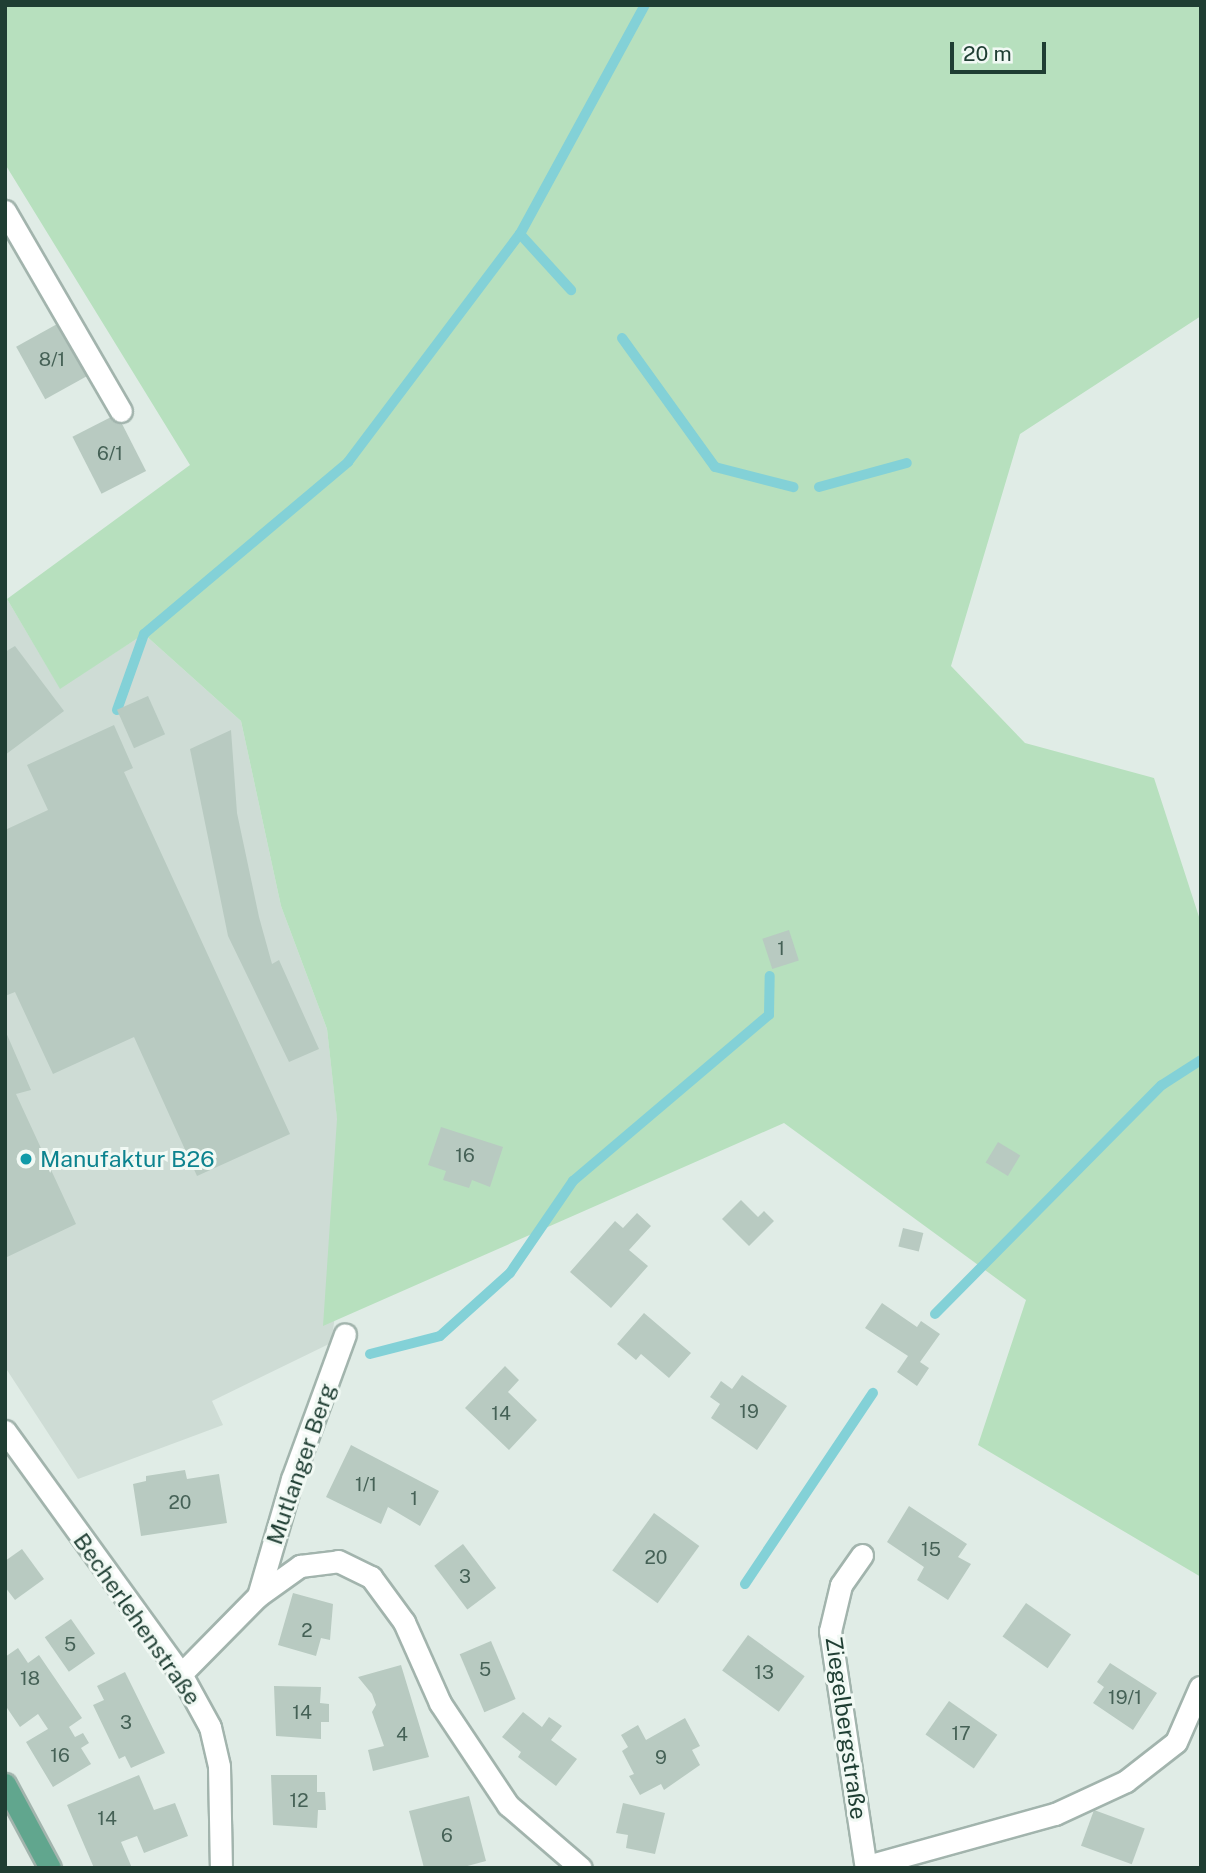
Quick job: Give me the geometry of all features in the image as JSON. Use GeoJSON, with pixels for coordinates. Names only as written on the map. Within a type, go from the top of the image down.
{"type":"FeatureCollection","features":[{"type":"Feature","properties":{"kind":"main road"},"geometry":{"type":"LineString","coordinates":[[5,1784],[51,1868]]}},
{"type":"Feature","properties":{"kind":"street"},"geometry":{"type":"LineString","coordinates":[[5,211],[121,411]]}},
{"type":"Feature","properties":{"kind":"street","name":"Mutlanger Berg"},"geometry":{"type":"LineString","coordinates":[[258,1596],[292,1479],[345,1334]]}},
{"type":"Feature","properties":{"kind":"street","name":"Becherlehenstraße"},"geometry":{"type":"LineString","coordinates":[[5,1431],[181,1674],[210,1727],[219,1766],[221,1868]]}},
{"type":"Feature","properties":{"kind":"street","name":"Ziegelbergstraße"},"geometry":{"type":"LineString","coordinates":[[862,1555],[841,1585],[830,1632],[867,1867],[1055,1814],[1126,1781],[1176,1742],[1200,1687]]}},
{"type":"Feature","properties":{"kind":"street"},"geometry":{"type":"LineString","coordinates":[[181,1674],[258,1596],[300,1566],[338,1561],[371,1577],[404,1622],[440,1703],[508,1805],[581,1868]]}},
{"type":"Feature","properties":{"kind":"shaded area"},"geometry":{"type":"Polygon","coordinates":[[[7,599],[60,688],[144,634],[241,721],[281,906],[327,1029],[349,1223],[331,1343],[212,1401],[223,1425],[78,1479],[5,1367],[7,599]]]}},
{"type":"Feature","properties":{"kind":"green space"},"geometry":{"type":"Polygon","coordinates":[[[5,5],[1201,5],[1201,316],[1020,434],[951,666],[1025,743],[1154,778],[1201,923],[1201,1577],[978,1445],[1026,1300],[784,1123],[323,1326],[337,1119],[327,1029],[281,906],[241,721],[144,634],[60,689],[7,599],[190,465],[5,164],[5,5]]]}},
{"type":"Feature","properties":{"kind":"building"},"geometry":{"type":"Polygon","coordinates":[[[59,323],[88,375],[45,399],[16,347],[59,323]]]}},
{"type":"Feature","properties":{"kind":"building"},"geometry":{"type":"Polygon","coordinates":[[[117,414],[146,471],[102,494],[72,437],[117,414]]]}},
{"type":"Feature","properties":{"kind":"building"},"geometry":{"type":"Polygon","coordinates":[[[15,646],[64,711],[5,755],[5,652],[15,646]]]}},
{"type":"Feature","properties":{"kind":"building"},"geometry":{"type":"Polygon","coordinates":[[[148,696],[165,734],[134,748],[117,710],[148,696]]]}},
{"type":"Feature","properties":{"kind":"building"},"geometry":{"type":"Polygon","coordinates":[[[114,725],[133,768],[124,772],[290,1134],[197,1176],[134,1037],[53,1074],[15,992],[5,996],[5,830],[48,810],[27,765],[114,725]]]}},
{"type":"Feature","properties":{"kind":"building"},"geometry":{"type":"Polygon","coordinates":[[[231,730],[237,813],[259,917],[272,964],[279,960],[319,1049],[289,1062],[228,936],[190,749],[231,730]]]}},
{"type":"Feature","properties":{"kind":"building"},"geometry":{"type":"Polygon","coordinates":[[[789,930],[799,960],[772,969],[762,939],[789,930]]]}},
{"type":"Feature","properties":{"kind":"building","name":"Manufaktur B26"},"geometry":{"type":"Polygon","coordinates":[[[5,1030],[31,1090],[16,1094],[76,1224],[5,1258],[5,1030]]]}},
{"type":"Feature","properties":{"kind":"building"},"geometry":{"type":"Polygon","coordinates":[[[441,1127],[503,1147],[490,1187],[472,1180],[469,1188],[443,1180],[446,1171],[428,1165],[441,1127]]]}},
{"type":"Feature","properties":{"kind":"building"},"geometry":{"type":"Polygon","coordinates":[[[998,1142],[1020,1155],[1008,1176],[986,1163],[998,1142]]]}},
{"type":"Feature","properties":{"kind":"building"},"geometry":{"type":"Polygon","coordinates":[[[741,1200],[758,1217],[764,1211],[774,1221],[749,1246],[722,1219],[741,1200]]]}},
{"type":"Feature","properties":{"kind":"building"},"geometry":{"type":"Polygon","coordinates":[[[637,1213],[651,1226],[629,1250],[648,1266],[611,1308],[570,1272],[615,1221],[623,1228],[637,1213]]]}},
{"type":"Feature","properties":{"kind":"building"},"geometry":{"type":"Polygon","coordinates":[[[903,1228],[923,1233],[919,1252],[898,1246],[903,1228]]]}},
{"type":"Feature","properties":{"kind":"building"},"geometry":{"type":"Polygon","coordinates":[[[882,1303],[917,1327],[921,1321],[940,1334],[920,1362],[929,1368],[917,1386],[897,1372],[908,1356],[865,1328],[882,1303]]]}},
{"type":"Feature","properties":{"kind":"building"},"geometry":{"type":"Polygon","coordinates":[[[644,1313],[691,1353],[669,1378],[641,1354],[636,1360],[617,1344],[644,1313]]]}},
{"type":"Feature","properties":{"kind":"building"},"geometry":{"type":"Polygon","coordinates":[[[505,1366],[519,1380],[508,1392],[537,1420],[509,1450],[465,1408],[505,1366]]]}},
{"type":"Feature","properties":{"kind":"building"},"geometry":{"type":"Polygon","coordinates":[[[742,1375],[787,1406],[757,1450],[711,1418],[720,1404],[710,1397],[721,1381],[732,1389],[742,1375]]]}},
{"type":"Feature","properties":{"kind":"building"},"geometry":{"type":"Polygon","coordinates":[[[351,1445],[439,1491],[420,1526],[388,1507],[381,1524],[326,1497],[351,1445]]]}},
{"type":"Feature","properties":{"kind":"building"},"geometry":{"type":"Polygon","coordinates":[[[185,1470],[187,1479],[219,1474],[227,1523],[141,1536],[133,1484],[146,1481],[146,1476],[185,1470]]]}},
{"type":"Feature","properties":{"kind":"building"},"geometry":{"type":"Polygon","coordinates":[[[909,1506],[967,1544],[958,1557],[971,1564],[948,1600],[917,1580],[924,1567],[887,1542],[909,1506]]]}},
{"type":"Feature","properties":{"kind":"building"},"geometry":{"type":"Polygon","coordinates":[[[654,1513],[699,1546],[658,1603],[612,1570],[654,1513]]]}},
{"type":"Feature","properties":{"kind":"building"},"geometry":{"type":"Polygon","coordinates":[[[463,1544],[496,1588],[467,1610],[434,1566],[463,1544]]]}},
{"type":"Feature","properties":{"kind":"building"},"geometry":{"type":"Polygon","coordinates":[[[22,1549],[44,1579],[15,1600],[5,1587],[5,1561],[22,1549]]]}},
{"type":"Feature","properties":{"kind":"building"},"geometry":{"type":"Polygon","coordinates":[[[293,1593],[333,1604],[330,1640],[321,1638],[316,1656],[278,1645],[293,1593]]]}},
{"type":"Feature","properties":{"kind":"building"},"geometry":{"type":"Polygon","coordinates":[[[1026,1603],[1071,1635],[1048,1668],[1002,1637],[1026,1603]]]}},
{"type":"Feature","properties":{"kind":"building"},"geometry":{"type":"Polygon","coordinates":[[[71,1619],[95,1653],[69,1672],[45,1637],[71,1619]]]}},
{"type":"Feature","properties":{"kind":"building"},"geometry":{"type":"Polygon","coordinates":[[[748,1635],[805,1676],[779,1712],[722,1671],[748,1635]]]}},
{"type":"Feature","properties":{"kind":"building"},"geometry":{"type":"Polygon","coordinates":[[[491,1641],[516,1699],[484,1712],[460,1654],[491,1641]]]}},
{"type":"Feature","properties":{"kind":"building"},"geometry":{"type":"Polygon","coordinates":[[[18,1648],[28,1663],[39,1655],[82,1718],[69,1727],[75,1737],[83,1733],[89,1743],[81,1748],[91,1764],[53,1787],[26,1742],[48,1729],[38,1714],[20,1727],[5,1705],[5,1657],[18,1648]]]}},
{"type":"Feature","properties":{"kind":"building"},"geometry":{"type":"Polygon","coordinates":[[[1110,1663],[1157,1693],[1133,1730],[1093,1703],[1104,1687],[1097,1682],[1110,1663]]]}},
{"type":"Feature","properties":{"kind":"building"},"geometry":{"type":"Polygon","coordinates":[[[401,1665],[429,1757],[373,1771],[368,1750],[384,1746],[372,1712],[376,1705],[372,1694],[358,1677],[401,1665]]]}},
{"type":"Feature","properties":{"kind":"building"},"geometry":{"type":"Polygon","coordinates":[[[125,1672],[165,1753],[131,1768],[125,1756],[119,1759],[93,1705],[104,1700],[97,1686],[125,1672]]]}},
{"type":"Feature","properties":{"kind":"building"},"geometry":{"type":"Polygon","coordinates":[[[274,1686],[321,1687],[320,1703],[329,1704],[329,1722],[321,1722],[321,1739],[276,1736],[274,1686]]]}},
{"type":"Feature","properties":{"kind":"building"},"geometry":{"type":"Polygon","coordinates":[[[949,1701],[997,1735],[974,1768],[925,1735],[949,1701]]]}},
{"type":"Feature","properties":{"kind":"building"},"geometry":{"type":"Polygon","coordinates":[[[523,1712],[542,1727],[549,1717],[562,1726],[551,1740],[577,1759],[556,1786],[518,1757],[521,1752],[502,1737],[523,1712]]]}},
{"type":"Feature","properties":{"kind":"building"},"geometry":{"type":"Polygon","coordinates":[[[685,1718],[700,1746],[692,1750],[700,1765],[664,1790],[661,1784],[640,1795],[629,1776],[634,1774],[622,1751],[628,1747],[621,1735],[638,1725],[646,1740],[685,1718]]]}},
{"type":"Feature","properties":{"kind":"building"},"geometry":{"type":"Polygon","coordinates":[[[139,1775],[154,1810],[175,1803],[188,1836],[144,1853],[137,1836],[121,1842],[132,1868],[94,1868],[67,1805],[139,1775]]]}},
{"type":"Feature","properties":{"kind":"building"},"geometry":{"type":"Polygon","coordinates":[[[271,1775],[317,1775],[317,1792],[325,1792],[326,1810],[318,1810],[317,1828],[273,1825],[271,1775]]]}},
{"type":"Feature","properties":{"kind":"building"},"geometry":{"type":"Polygon","coordinates":[[[469,1796],[486,1861],[460,1868],[424,1868],[409,1811],[469,1796]]]}},
{"type":"Feature","properties":{"kind":"building"},"geometry":{"type":"Polygon","coordinates":[[[623,1803],[665,1813],[655,1854],[626,1848],[628,1835],[616,1833],[623,1803]]]}},
{"type":"Feature","properties":{"kind":"building"},"geometry":{"type":"Polygon","coordinates":[[[1094,1810],[1145,1828],[1132,1864],[1081,1846],[1094,1810]]]}},
{"type":"Feature","properties":{"kind":"waterway"},"geometry":{"type":"LineString","coordinates":[[117,710],[144,634],[348,462],[520,234],[645,5]]}},
{"type":"Feature","properties":{"kind":"waterway"},"geometry":{"type":"LineString","coordinates":[[520,234],[571,290]]}},
{"type":"Feature","properties":{"kind":"waterway"},"geometry":{"type":"LineString","coordinates":[[622,338],[715,467],[793,487]]}},
{"type":"Feature","properties":{"kind":"waterway"},"geometry":{"type":"LineString","coordinates":[[819,487],[907,463]]}},
{"type":"Feature","properties":{"kind":"waterway"},"geometry":{"type":"LineString","coordinates":[[370,1354],[440,1336],[510,1273],[573,1181],[769,1015],[770,976]]}},
{"type":"Feature","properties":{"kind":"waterway"},"geometry":{"type":"LineString","coordinates":[[935,1314],[1162,1085],[1201,1060]]}},
{"type":"Feature","properties":{"kind":"waterway"},"geometry":{"type":"LineString","coordinates":[[745,1584],[873,1393]]}},
{"type":"Feature","properties":{"kind":"place","name":"Manufaktur B26"},"geometry":{"type":"Point","coordinates":[26,1159]}}]}
